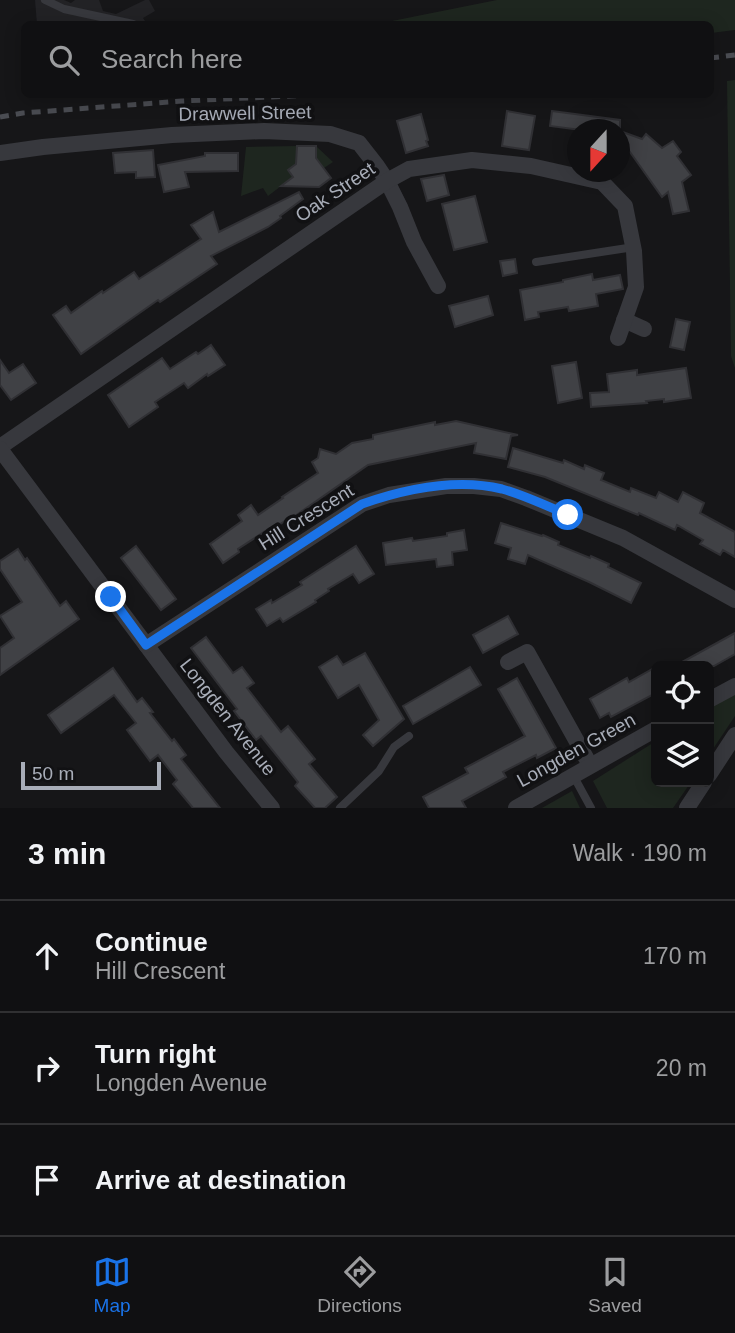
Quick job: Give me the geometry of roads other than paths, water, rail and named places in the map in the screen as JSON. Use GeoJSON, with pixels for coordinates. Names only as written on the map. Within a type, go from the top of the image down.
{"type":"FeatureCollection","features":[{"type":"Feature","properties":{"kind":"street","name":"Drawwell Street"},"geometry":{"type":"LineString","coordinates":[[0,153],[172,135],[264,131],[331,134],[359,143],[377,166],[400,207],[414,242],[439,285]]}},
{"type":"Feature","properties":{"kind":"street","name":"Oak Street"},"geometry":{"type":"LineString","coordinates":[[0,448],[387,181],[409,169],[472,160],[531,166],[602,182],[625,206],[634,247],[636,287],[618,338]]}},
{"type":"Feature","properties":{"kind":"street"},"geometry":{"type":"LineString","coordinates":[[624,320],[644,329]]}},
{"type":"Feature","properties":{"kind":"street","name":"Longden Avenue"},"geometry":{"type":"LineString","coordinates":[[0,448],[226,752],[272,808]]}},
{"type":"Feature","properties":{"kind":"street","name":"Hill Crescent"},"geometry":{"type":"LineString","coordinates":[[146,645],[362,504],[389,495],[446,486],[501,489],[526,498],[623,538],[735,600]]}},
{"type":"Feature","properties":{"kind":"street"},"geometry":{"type":"LineString","coordinates":[[509,662],[527,652],[590,765]]}},
{"type":"Feature","properties":{"kind":"street"},"geometry":{"type":"LineString","coordinates":[[714,697],[735,686]]}},
{"type":"Feature","properties":{"kind":"street","name":"Longden Green"},"geometry":{"type":"LineString","coordinates":[[516,808],[651,732]]}},
{"type":"Feature","properties":{"kind":"street"},"geometry":{"type":"LineString","coordinates":[[714,767],[735,735]]}},
{"type":"Feature","properties":{"kind":"street"},"geometry":{"type":"LineString","coordinates":[[687,808],[701,787]]}},
{"type":"Feature","properties":{"kind":"lane"},"geometry":{"type":"LineString","coordinates":[[45,0],[64,9],[119,21]]}},
{"type":"Feature","properties":{"kind":"lane"},"geometry":{"type":"LineString","coordinates":[[536,262],[634,247]]}},
{"type":"Feature","properties":{"kind":"lane"},"geometry":{"type":"LineString","coordinates":[[340,808],[379,771],[394,747],[409,736]]}},
{"type":"Feature","properties":{"kind":"lane"},"geometry":{"type":"LineString","coordinates":[[573,775],[591,808]]}},
{"type":"Feature","properties":{"kind":"railway"},"geometry":{"type":"LineString","coordinates":[[714,58],[735,55]]}},
{"type":"Feature","properties":{"kind":"railway"},"geometry":{"type":"LineString","coordinates":[[0,117],[23,113],[247,98]]}}]}
